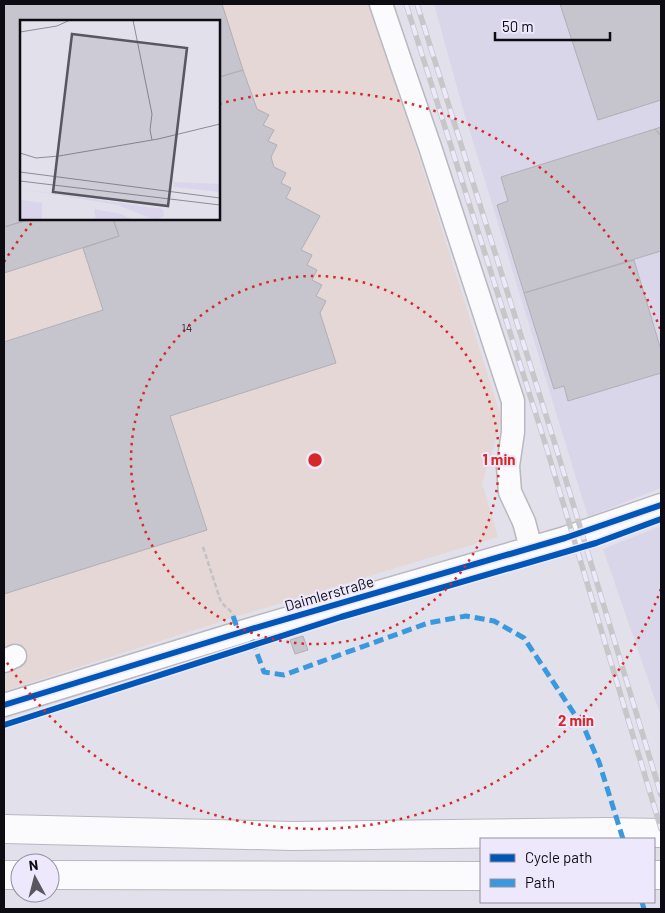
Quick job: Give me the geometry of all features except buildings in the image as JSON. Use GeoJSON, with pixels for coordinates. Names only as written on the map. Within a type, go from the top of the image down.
{"type":"FeatureCollection","features":[{"type":"Feature","properties":{"kind":"highway"},"geometry":{"type":"LineString","coordinates":[[4,829],[292,836],[661,833]]}},
{"type":"Feature","properties":{"kind":"highway"},"geometry":{"type":"LineString","coordinates":[[60,875],[480,876]]}},
{"type":"Feature","properties":{"kind":"street"},"geometry":{"type":"LineString","coordinates":[[381,4],[434,156],[513,401],[513,432],[508,466],[510,492],[524,522],[532,548]]}},
{"type":"Feature","properties":{"kind":"street","name":"Daimlerstraße"},"geometry":{"type":"LineString","coordinates":[[5,701],[573,536],[661,505]]}},
{"type":"Feature","properties":{"kind":"path"},"geometry":{"type":"LineString","coordinates":[[202,548],[221,602],[232,613]]}},
{"type":"Feature","properties":{"kind":"shaded area"},"geometry":{"type":"Polygon","coordinates":[[[4,4],[371,4],[502,420],[482,483],[498,537],[235,617],[4,691],[4,4]]]}},
{"type":"Feature","properties":{"kind":"shaded area"},"geometry":{"type":"Polygon","coordinates":[[[434,4],[661,4],[661,488],[588,517],[463,109],[434,4]]]}},
{"type":"Feature","properties":{"kind":"shaded area"},"geometry":{"type":"Polygon","coordinates":[[[661,526],[661,717],[603,549],[661,526]]]}},
{"type":"Feature","properties":{"kind":"railway"},"geometry":{"type":"LineString","coordinates":[[406,4],[546,446],[661,829]]}},
{"type":"Feature","properties":{"kind":"railway"},"geometry":{"type":"LineString","coordinates":[[417,4],[555,444],[661,795]]}},
{"type":"Feature","properties":{"kind":"marked path"},"geometry":{"type":"LineString","coordinates":[[233,616],[239,633]]}},
{"type":"Feature","properties":{"kind":"marked path"},"geometry":{"type":"LineString","coordinates":[[252,640],[264,672],[284,675],[428,623],[466,616],[494,621],[524,638],[585,730],[599,762],[623,838]]}},
{"type":"Feature","properties":{"kind":"marked path"},"geometry":{"type":"LineString","coordinates":[[642,903],[644,909]]}},
{"type":"Feature","properties":{"kind":"cycle path"},"geometry":{"type":"LineString","coordinates":[[4,705],[248,630],[565,538],[661,505]]}},
{"type":"Feature","properties":{"kind":"cycle path"},"geometry":{"type":"LineString","coordinates":[[4,725],[341,617],[596,543],[661,519]]}}]}
